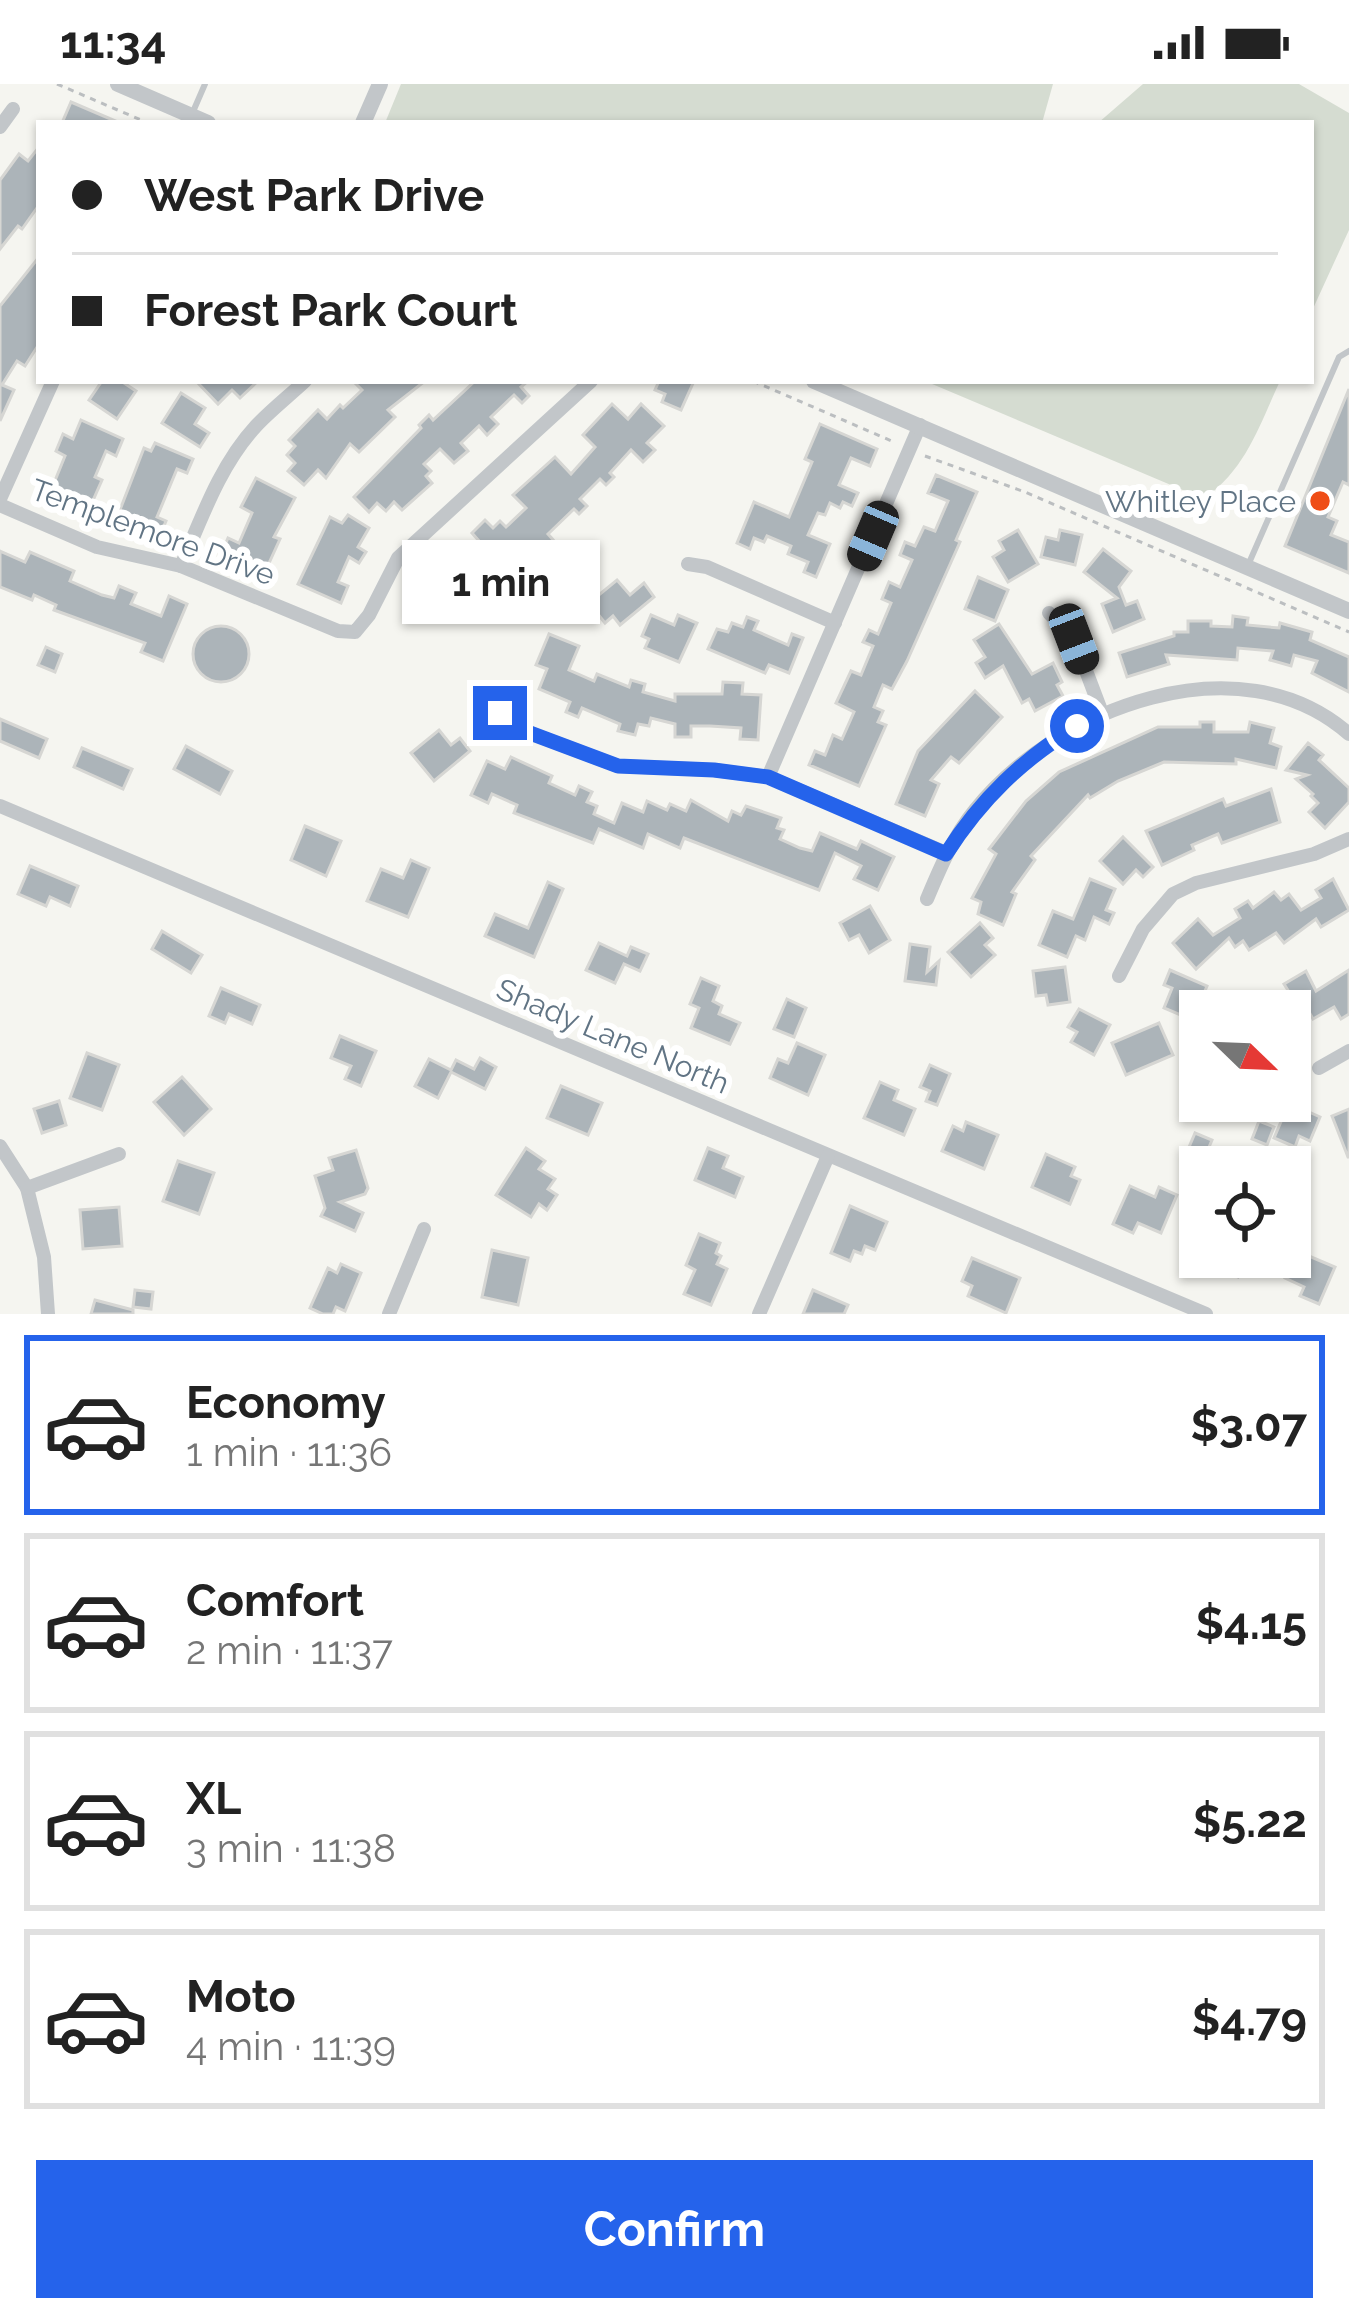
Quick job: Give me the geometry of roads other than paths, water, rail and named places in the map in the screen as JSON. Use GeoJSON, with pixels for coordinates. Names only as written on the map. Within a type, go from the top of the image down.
{"type":"FeatureCollection","features":[{"type":"Feature","properties":{"kind":"street"},"geometry":{"type":"LineString","coordinates":[[118,84],[200,119]]}},
{"type":"Feature","properties":{"kind":"street"},"geometry":{"type":"LineString","coordinates":[[365,120],[380,84]]}},
{"type":"Feature","properties":{"kind":"street"},"geometry":{"type":"LineString","coordinates":[[0,127],[14,109]]}},
{"type":"Feature","properties":{"kind":"street"},"geometry":{"type":"LineString","coordinates":[[0,502],[52,384]]}},
{"type":"Feature","properties":{"kind":"street"},"geometry":{"type":"LineString","coordinates":[[182,566],[235,453],[301,384]]}},
{"type":"Feature","properties":{"kind":"street","name":"Templemore Drive"},"geometry":{"type":"LineString","coordinates":[[0,502],[97,547],[182,566],[338,631],[355,632],[398,559],[588,384]]}},
{"type":"Feature","properties":{"kind":"street"},"geometry":{"type":"LineString","coordinates":[[821,384],[1349,611]]}},
{"type":"Feature","properties":{"kind":"street"},"geometry":{"type":"LineString","coordinates":[[768,777],[920,425]]}},
{"type":"Feature","properties":{"kind":"street"},"geometry":{"type":"LineString","coordinates":[[688,564],[706,567],[835,623]]}},
{"type":"Feature","properties":{"kind":"street"},"geometry":{"type":"LineString","coordinates":[[1049,613],[1074,639],[1102,712]]}},
{"type":"Feature","properties":{"kind":"street"},"geometry":{"type":"LineString","coordinates":[[927,899],[946,854],[996,787],[1045,746],[1102,712],[1176,692],[1265,692],[1318,710],[1349,734]]}},
{"type":"Feature","properties":{"kind":"street"},"geometry":{"type":"LineString","coordinates":[[500,713],[530,733],[618,766],[768,777],[946,854]]}},
{"type":"Feature","properties":{"kind":"street","name":"Shady Lane North"},"geometry":{"type":"LineString","coordinates":[[0,806],[1206,1314]]}},
{"type":"Feature","properties":{"kind":"street"},"geometry":{"type":"LineString","coordinates":[[1119,976],[1143,928],[1173,894],[1314,854],[1349,839]]}},
{"type":"Feature","properties":{"kind":"street"},"geometry":{"type":"LineString","coordinates":[[1319,1068],[1349,1051]]}},
{"type":"Feature","properties":{"kind":"street"},"geometry":{"type":"LineString","coordinates":[[0,1146],[27,1187],[44,1257],[48,1314]]}},
{"type":"Feature","properties":{"kind":"street"},"geometry":{"type":"LineString","coordinates":[[27,1187],[119,1154]]}},
{"type":"Feature","properties":{"kind":"street"},"geometry":{"type":"LineString","coordinates":[[759,1314],[828,1156]]}},
{"type":"Feature","properties":{"kind":"street"},"geometry":{"type":"LineString","coordinates":[[389,1314],[424,1228]]}},
{"type":"Feature","properties":{"kind":"lane"},"geometry":{"type":"LineString","coordinates":[[200,119],[205,84]]}},
{"type":"Feature","properties":{"kind":"lane"},"geometry":{"type":"LineString","coordinates":[[1248,567],[1339,357],[1349,350]]}},
{"type":"Feature","properties":{"kind":"place","name":"Whitley Place"},"geometry":{"type":"Point","coordinates":[1320,501]}}]}
